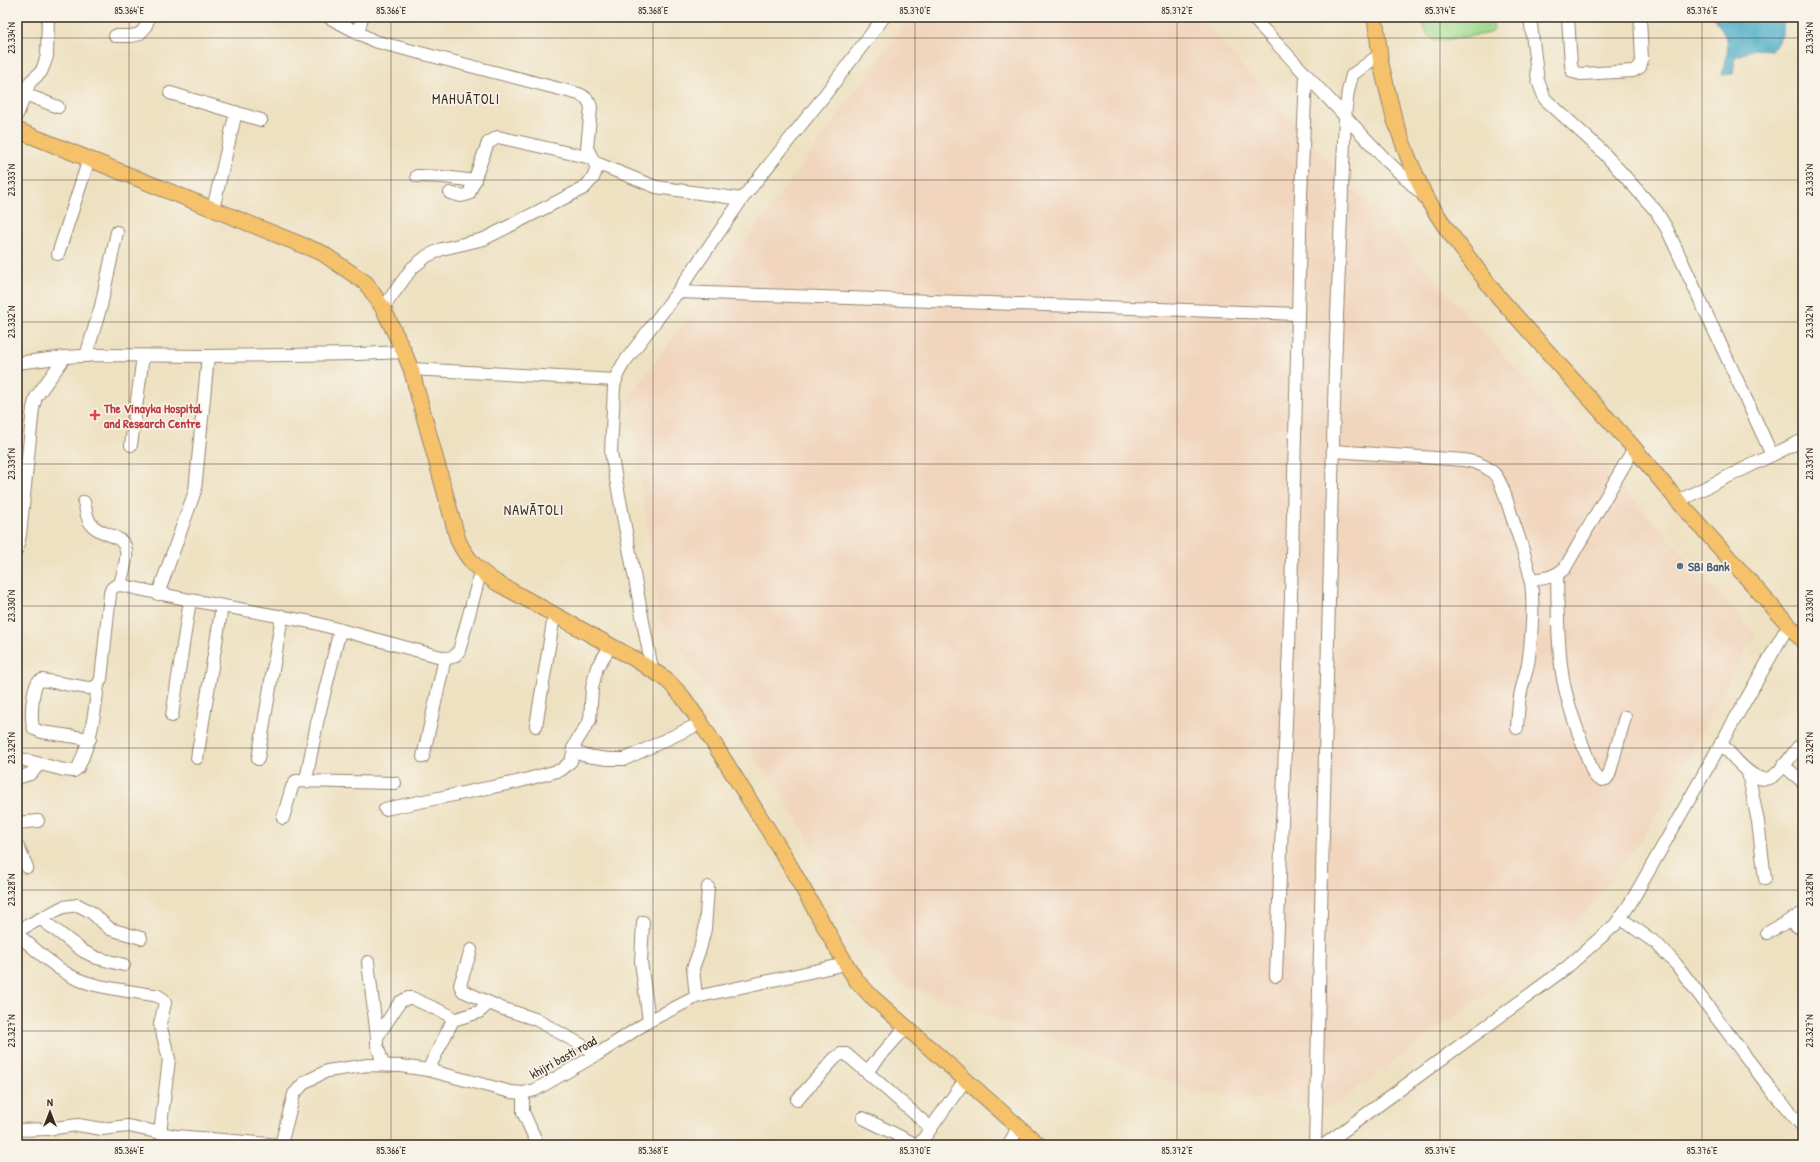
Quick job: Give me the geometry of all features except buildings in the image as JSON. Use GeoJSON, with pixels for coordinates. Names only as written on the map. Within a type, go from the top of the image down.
{"type":"FeatureCollection","features":[{"type":"Feature","properties":{"kind":"main road"},"geometry":{"type":"LineString","coordinates":[[1375,17],[1385,88],[1394,118],[1408,157],[1425,196],[1446,228],[1496,294],[1634,448],[1678,501],[1803,641]]}},
{"type":"Feature","properties":{"kind":"main road"},"geometry":{"type":"LineString","coordinates":[[17,130],[322,253],[366,283],[383,308],[411,369],[458,540],[467,557],[480,571],[497,583],[554,616],[652,669],[666,679],[682,696],[701,724],[782,852],[856,980],[871,996],[1039,1145]]}},
{"type":"Feature","properties":{"kind":"street"},"geometry":{"type":"LineString","coordinates":[[17,115],[30,82],[41,72],[44,65],[46,56],[48,17]]}},
{"type":"Feature","properties":{"kind":"street"},"geometry":{"type":"LineString","coordinates":[[115,36],[139,35],[144,31],[149,17]]}},
{"type":"Feature","properties":{"kind":"street"},"geometry":{"type":"LineString","coordinates":[[328,17],[374,41],[585,96],[591,107],[588,148],[596,173],[590,183],[584,188],[484,239],[442,249],[427,256],[412,268],[383,308]]}},
{"type":"Feature","properties":{"kind":"street"},"geometry":{"type":"LineString","coordinates":[[358,34],[362,17]]}},
{"type":"Feature","properties":{"kind":"street"},"geometry":{"type":"LineString","coordinates":[[652,669],[610,454],[610,439],[616,380],[623,364],[678,292],[742,199],[824,96],[884,17]]}},
{"type":"Feature","properties":{"kind":"street"},"geometry":{"type":"LineString","coordinates":[[1252,17],[1385,159],[1425,196]]}},
{"type":"Feature","properties":{"kind":"street"},"geometry":{"type":"LineString","coordinates":[[1530,17],[1538,81],[1545,99],[1601,150],[1656,211],[1667,229],[1772,455]]}},
{"type":"Feature","properties":{"kind":"street"},"geometry":{"type":"LineString","coordinates":[[1568,17],[1571,65],[1574,72],[1581,74],[1633,71],[1640,67],[1642,60],[1640,17]]}},
{"type":"Feature","properties":{"kind":"street"},"geometry":{"type":"LineString","coordinates":[[1316,1145],[1333,451],[1345,116],[1348,91],[1352,75],[1380,55]]}},
{"type":"Feature","properties":{"kind":"street"},"geometry":{"type":"LineString","coordinates":[[1276,976],[1291,595],[1297,314],[1306,74]]}},
{"type":"Feature","properties":{"kind":"street"},"geometry":{"type":"LineString","coordinates":[[170,92],[261,120]]}},
{"type":"Feature","properties":{"kind":"street"},"geometry":{"type":"LineString","coordinates":[[25,94],[58,107]]}},
{"type":"Feature","properties":{"kind":"street"},"geometry":{"type":"LineString","coordinates":[[213,209],[236,112]]}},
{"type":"Feature","properties":{"kind":"street"},"geometry":{"type":"LineString","coordinates":[[450,193],[465,196],[469,194],[488,143],[498,137],[593,161],[656,187],[742,199]]}},
{"type":"Feature","properties":{"kind":"street"},"geometry":{"type":"LineString","coordinates":[[58,254],[89,159]]}},
{"type":"Feature","properties":{"kind":"street"},"geometry":{"type":"LineString","coordinates":[[416,176],[444,177],[475,181]]}},
{"type":"Feature","properties":{"kind":"street"},"geometry":{"type":"LineString","coordinates":[[86,356],[101,306],[117,232]]}},
{"type":"Feature","properties":{"kind":"street"},"geometry":{"type":"LineString","coordinates":[[678,292],[1297,314]]}},
{"type":"Feature","properties":{"kind":"street"},"geometry":{"type":"LineString","coordinates":[[17,363],[86,356],[208,356],[404,352]]}},
{"type":"Feature","properties":{"kind":"street"},"geometry":{"type":"LineString","coordinates":[[131,445],[143,356]]}},
{"type":"Feature","properties":{"kind":"street"},"geometry":{"type":"LineString","coordinates":[[158,594],[195,491],[208,356]]}},
{"type":"Feature","properties":{"kind":"street"},"geometry":{"type":"LineString","coordinates":[[17,548],[20,535],[33,408],[39,393],[65,357]]}},
{"type":"Feature","properties":{"kind":"street"},"geometry":{"type":"LineString","coordinates":[[411,369],[616,380]]}},
{"type":"Feature","properties":{"kind":"street"},"geometry":{"type":"LineString","coordinates":[[1678,501],[1803,440]]}},
{"type":"Feature","properties":{"kind":"street"},"geometry":{"type":"LineString","coordinates":[[1530,580],[1550,578],[1558,575],[1565,568],[1634,448]]}},
{"type":"Feature","properties":{"kind":"street"},"geometry":{"type":"LineString","coordinates":[[1333,451],[1464,460],[1476,462],[1488,467],[1496,475],[1502,486],[1525,558],[1530,580],[1532,601],[1529,658],[1521,691],[1517,728]]}},
{"type":"Feature","properties":{"kind":"street"},"geometry":{"type":"LineString","coordinates":[[84,502],[88,520],[92,526],[97,530],[118,539],[126,549],[120,585]]}},
{"type":"Feature","properties":{"kind":"street"},"geometry":{"type":"LineString","coordinates":[[17,758],[64,770],[74,771],[78,768],[90,739],[98,685],[101,679],[110,594],[114,586],[120,585],[158,594],[282,616],[445,658],[456,656],[459,651],[480,571]]}},
{"type":"Feature","properties":{"kind":"street"},"geometry":{"type":"LineString","coordinates":[[1558,575],[1558,636],[1563,679],[1567,697],[1593,773],[1597,778],[1602,780],[1606,779],[1609,775],[1625,717]]}},
{"type":"Feature","properties":{"kind":"street"},"geometry":{"type":"LineString","coordinates":[[172,716],[190,600]]}},
{"type":"Feature","properties":{"kind":"street"},"geometry":{"type":"LineString","coordinates":[[197,758],[222,606]]}},
{"type":"Feature","properties":{"kind":"street"},"geometry":{"type":"LineString","coordinates":[[258,759],[282,616]]}},
{"type":"Feature","properties":{"kind":"street"},"geometry":{"type":"LineString","coordinates":[[536,726],[554,616]]}},
{"type":"Feature","properties":{"kind":"street"},"geometry":{"type":"LineString","coordinates":[[1324,1145],[1566,968],[1600,940],[1620,918],[1631,902],[1789,624]]}},
{"type":"Feature","properties":{"kind":"street"},"geometry":{"type":"LineString","coordinates":[[306,780],[317,723],[340,630]]}},
{"type":"Feature","properties":{"kind":"street"},"geometry":{"type":"LineString","coordinates":[[385,810],[517,782],[561,770],[571,761],[573,748],[590,720],[592,688],[596,667],[611,646]]}},
{"type":"Feature","properties":{"kind":"street"},"geometry":{"type":"LineString","coordinates":[[423,757],[445,658]]}},
{"type":"Feature","properties":{"kind":"street"},"geometry":{"type":"LineString","coordinates":[[90,739],[42,732],[34,729],[32,723],[33,690],[38,682],[42,680],[88,688],[94,688],[98,685]]}},
{"type":"Feature","properties":{"kind":"street"},"geometry":{"type":"LineString","coordinates":[[573,748],[580,754],[587,756],[608,759],[625,759],[701,724]]}},
{"type":"Feature","properties":{"kind":"street"},"geometry":{"type":"LineString","coordinates":[[1721,743],[1748,772],[1756,778],[1763,780],[1771,778],[1784,765],[1798,747]]}},
{"type":"Feature","properties":{"kind":"street"},"geometry":{"type":"LineString","coordinates":[[17,778],[30,774],[40,764]]}},
{"type":"Feature","properties":{"kind":"street"},"geometry":{"type":"LineString","coordinates":[[1784,765],[1803,782]]}},
{"type":"Feature","properties":{"kind":"street"},"geometry":{"type":"LineString","coordinates":[[1748,772],[1758,822],[1765,879]]}},
{"type":"Feature","properties":{"kind":"street"},"geometry":{"type":"LineString","coordinates":[[283,818],[293,784],[296,781],[306,780],[330,783],[395,783]]}},
{"type":"Feature","properties":{"kind":"street"},"geometry":{"type":"LineString","coordinates":[[17,823],[38,821]]}},
{"type":"Feature","properties":{"kind":"street"},"geometry":{"type":"LineString","coordinates":[[17,845],[27,867]]}},
{"type":"Feature","properties":{"kind":"street"},"geometry":{"type":"LineString","coordinates":[[696,997],[693,968],[703,940],[708,887]]}},
{"type":"Feature","properties":{"kind":"street"},"geometry":{"type":"LineString","coordinates":[[141,938],[110,929],[92,912],[78,905],[63,907],[17,932],[58,968],[72,977],[84,981],[158,996],[163,999],[165,1003],[160,1024],[169,1059],[160,1133]]}},
{"type":"Feature","properties":{"kind":"street"},"geometry":{"type":"LineString","coordinates":[[1768,933],[1803,913]]}},
{"type":"Feature","properties":{"kind":"street"},"geometry":{"type":"LineString","coordinates":[[41,918],[83,951],[97,958],[124,966]]}},
{"type":"Feature","properties":{"kind":"street"},"geometry":{"type":"LineString","coordinates":[[1620,918],[1656,943],[1676,964],[1771,1090],[1803,1127]]}},
{"type":"Feature","properties":{"kind":"street"},"geometry":{"type":"LineString","coordinates":[[1789,921],[1803,930]]}},
{"type":"Feature","properties":{"kind":"street"},"geometry":{"type":"LineString","coordinates":[[643,922],[641,962],[649,1021]]}},
{"type":"Feature","properties":{"kind":"street"},"geometry":{"type":"LineString","coordinates":[[471,950],[460,985],[461,989],[489,1003],[535,1019],[598,1054]]}},
{"type":"Feature","properties":{"kind":"street"},"geometry":{"type":"LineString","coordinates":[[368,962],[377,1045],[383,1064]]}},
{"type":"Feature","properties":{"kind":"street","name":"khijri basti road"},"geometry":{"type":"LineString","coordinates":[[281,1145],[289,1108],[294,1094],[305,1082],[327,1071],[383,1064],[428,1070],[511,1092],[523,1093],[535,1090],[598,1054],[649,1021],[696,997],[846,964]]}},
{"type":"Feature","properties":{"kind":"street"},"geometry":{"type":"LineString","coordinates":[[377,1037],[400,1002],[408,998],[412,998],[449,1015],[453,1020]]}},
{"type":"Feature","properties":{"kind":"street"},"geometry":{"type":"LineString","coordinates":[[428,1070],[453,1020],[479,1012],[489,1003]]}},
{"type":"Feature","properties":{"kind":"street"},"geometry":{"type":"LineString","coordinates":[[867,1070],[906,1027]]}},
{"type":"Feature","properties":{"kind":"street"},"geometry":{"type":"LineString","coordinates":[[797,1100],[835,1058],[841,1054],[846,1054],[867,1070],[931,1128]]}},
{"type":"Feature","properties":{"kind":"street"},"geometry":{"type":"LineString","coordinates":[[863,1118],[918,1145],[965,1080]]}},
{"type":"Feature","properties":{"kind":"street"},"geometry":{"type":"LineString","coordinates":[[523,1093],[523,1112],[538,1145]]}},
{"type":"Feature","properties":{"kind":"street"},"geometry":{"type":"LineString","coordinates":[[17,1130],[47,1129],[78,1125],[102,1129],[128,1126],[176,1136],[281,1145]]}},
{"type":"Feature","properties":{"kind":"street"},"geometry":{"type":"LineString","coordinates":[[1009,1145],[1018,1127]]}},
{"type":"Feature","properties":{"kind":"shaded area"},"geometry":{"type":"Polygon","coordinates":[[[909,17],[1198,17],[1755,634],[1646,833],[1572,930],[1331,1108],[1193,1091],[898,982],[853,923],[793,812],[660,620],[629,397],[805,161],[909,17]]]}},
{"type":"Feature","properties":{"kind":"green space"},"geometry":{"type":"Polygon","coordinates":[[[1423,17],[1492,17],[1494,29],[1491,33],[1437,41],[1430,37],[1426,32],[1423,17]]]}},
{"type":"Feature","properties":{"kind":"water"},"geometry":{"type":"Polygon","coordinates":[[[1715,17],[1784,17],[1783,33],[1773,50],[1754,49],[1735,57],[1733,74],[1722,75],[1728,43],[1715,17]]]}},
{"type":"Feature","properties":{"kind":"place","name":"The Vinayka Hospital and Research Centre"},"geometry":{"type":"Point","coordinates":[95,415]}},
{"type":"Feature","properties":{"kind":"place","name":"SBI Bank"},"geometry":{"type":"Point","coordinates":[1680,566]}},
{"type":"Feature","properties":{"kind":"district","name":"MAHUĀTOLI"},"geometry":{"type":"Point","coordinates":[466,99]}},
{"type":"Feature","properties":{"kind":"district","name":"NAWĀTOLI"},"geometry":{"type":"Point","coordinates":[534,510]}}]}
